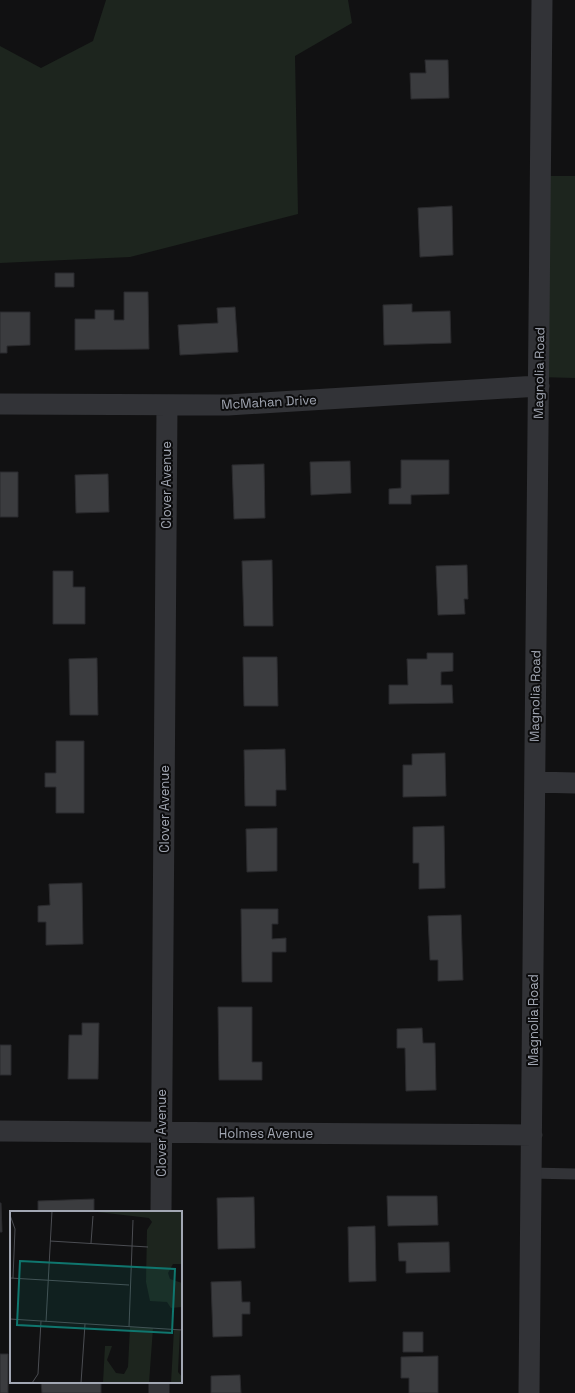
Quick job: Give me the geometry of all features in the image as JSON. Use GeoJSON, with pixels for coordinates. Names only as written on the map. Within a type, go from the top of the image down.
{"type":"FeatureCollection","features":[{"type":"Feature","properties":{"kind":"street","name":"Magnolia Road"},"geometry":{"type":"LineString","coordinates":[[529,1393],[542,0]]}},
{"type":"Feature","properties":{"kind":"street","name":"McMahan Drive"},"geometry":{"type":"LineString","coordinates":[[0,404],[167,406],[228,405],[538,386]]}},
{"type":"Feature","properties":{"kind":"street","name":"Clover Avenue"},"geometry":{"type":"LineString","coordinates":[[161,1211],[167,406]]}},
{"type":"Feature","properties":{"kind":"street"},"geometry":{"type":"LineString","coordinates":[[535,782],[575,783]]}},
{"type":"Feature","properties":{"kind":"street","name":"Holmes Avenue"},"geometry":{"type":"LineString","coordinates":[[0,1131],[532,1135]]}},
{"type":"Feature","properties":{"kind":"lane"},"geometry":{"type":"LineString","coordinates":[[531,1173],[575,1174]]}},
{"type":"Feature","properties":{"kind":"shaded area"},"geometry":{"type":"Polygon","coordinates":[[[106,0],[348,0],[352,23],[295,56],[298,214],[130,257],[0,263],[0,46],[41,68],[93,41],[106,0]]]}},
{"type":"Feature","properties":{"kind":"shaded area"},"geometry":{"type":"Polygon","coordinates":[[[540,176],[575,176],[575,378],[538,377],[540,176]]]}},
{"type":"Feature","properties":{"kind":"building"},"geometry":{"type":"Polygon","coordinates":[[[425,60],[448,60],[449,98],[411,99],[410,73],[426,73],[425,60]]]}},
{"type":"Feature","properties":{"kind":"building"},"geometry":{"type":"Polygon","coordinates":[[[452,206],[453,255],[420,257],[418,208],[452,206]]]}},
{"type":"Feature","properties":{"kind":"building"},"geometry":{"type":"Polygon","coordinates":[[[55,273],[74,273],[74,287],[55,287],[55,273]]]}},
{"type":"Feature","properties":{"kind":"building"},"geometry":{"type":"Polygon","coordinates":[[[124,292],[148,292],[149,349],[75,350],[75,319],[95,319],[95,310],[114,310],[114,320],[124,320],[124,292]]]}},
{"type":"Feature","properties":{"kind":"building"},"geometry":{"type":"Polygon","coordinates":[[[412,304],[412,312],[450,311],[451,343],[384,345],[383,305],[412,304]]]}},
{"type":"Feature","properties":{"kind":"building"},"geometry":{"type":"Polygon","coordinates":[[[235,307],[238,352],[180,355],[178,325],[218,323],[217,308],[235,307]]]}},
{"type":"Feature","properties":{"kind":"building"},"geometry":{"type":"Polygon","coordinates":[[[0,312],[30,312],[30,345],[7,346],[7,353],[0,353],[0,312]]]}},
{"type":"Feature","properties":{"kind":"building"},"geometry":{"type":"Polygon","coordinates":[[[401,460],[449,460],[449,494],[411,495],[411,504],[389,504],[389,489],[401,488],[401,460]]]}},
{"type":"Feature","properties":{"kind":"building"},"geometry":{"type":"Polygon","coordinates":[[[350,461],[351,493],[311,495],[310,462],[350,461]]]}},
{"type":"Feature","properties":{"kind":"building"},"geometry":{"type":"Polygon","coordinates":[[[264,464],[265,518],[234,519],[232,465],[264,464]]]}},
{"type":"Feature","properties":{"kind":"building"},"geometry":{"type":"Polygon","coordinates":[[[0,472],[18,472],[18,517],[0,517],[0,472]]]}},
{"type":"Feature","properties":{"kind":"building"},"geometry":{"type":"Polygon","coordinates":[[[108,474],[109,512],[76,513],[75,475],[108,474]]]}},
{"type":"Feature","properties":{"kind":"building"},"geometry":{"type":"Polygon","coordinates":[[[272,560],[273,626],[244,626],[242,561],[272,560]]]}},
{"type":"Feature","properties":{"kind":"building"},"geometry":{"type":"Polygon","coordinates":[[[467,565],[468,599],[464,599],[465,614],[438,615],[436,566],[467,565]]]}},
{"type":"Feature","properties":{"kind":"building"},"geometry":{"type":"Polygon","coordinates":[[[53,571],[73,571],[73,587],[85,587],[85,624],[53,624],[53,571]]]}},
{"type":"Feature","properties":{"kind":"building"},"geometry":{"type":"Polygon","coordinates":[[[427,653],[453,653],[453,671],[441,672],[441,685],[452,685],[453,703],[389,704],[389,685],[408,685],[407,659],[427,659],[427,653]]]}},
{"type":"Feature","properties":{"kind":"building"},"geometry":{"type":"Polygon","coordinates":[[[243,657],[277,657],[278,706],[244,706],[243,657]]]}},
{"type":"Feature","properties":{"kind":"building"},"geometry":{"type":"Polygon","coordinates":[[[97,658],[98,715],[70,715],[69,659],[97,658]]]}},
{"type":"Feature","properties":{"kind":"building"},"geometry":{"type":"Polygon","coordinates":[[[56,741],[84,741],[84,813],[56,813],[56,787],[45,787],[45,773],[56,773],[56,741]]]}},
{"type":"Feature","properties":{"kind":"building"},"geometry":{"type":"Polygon","coordinates":[[[285,749],[286,790],[276,790],[276,806],[245,806],[244,750],[285,749]]]}},
{"type":"Feature","properties":{"kind":"building"},"geometry":{"type":"Polygon","coordinates":[[[445,753],[446,796],[403,797],[403,765],[412,765],[412,754],[445,753]]]}},
{"type":"Feature","properties":{"kind":"building"},"geometry":{"type":"Polygon","coordinates":[[[444,826],[445,888],[419,889],[419,863],[413,863],[413,827],[444,826]]]}},
{"type":"Feature","properties":{"kind":"building"},"geometry":{"type":"Polygon","coordinates":[[[277,828],[277,871],[247,872],[246,829],[277,828]]]}},
{"type":"Feature","properties":{"kind":"building"},"geometry":{"type":"Polygon","coordinates":[[[82,883],[83,944],[46,945],[46,922],[38,922],[38,906],[50,905],[49,884],[82,883]]]}},
{"type":"Feature","properties":{"kind":"building"},"geometry":{"type":"Polygon","coordinates":[[[241,909],[278,909],[278,924],[272,924],[272,939],[286,938],[286,952],[272,952],[272,982],[242,982],[241,909]]]}},
{"type":"Feature","properties":{"kind":"building"},"geometry":{"type":"Polygon","coordinates":[[[461,915],[463,980],[438,981],[438,960],[430,960],[428,916],[461,915]]]}},
{"type":"Feature","properties":{"kind":"building"},"geometry":{"type":"Polygon","coordinates":[[[218,1007],[252,1007],[252,1062],[262,1062],[262,1080],[219,1080],[218,1007]]]}},
{"type":"Feature","properties":{"kind":"building"},"geometry":{"type":"Polygon","coordinates":[[[82,1023],[99,1023],[98,1079],[68,1079],[69,1035],[82,1035],[82,1023]]]}},
{"type":"Feature","properties":{"kind":"building"},"geometry":{"type":"Polygon","coordinates":[[[422,1028],[423,1043],[435,1043],[436,1090],[406,1091],[405,1048],[397,1048],[397,1029],[422,1028]]]}},
{"type":"Feature","properties":{"kind":"building"},"geometry":{"type":"Polygon","coordinates":[[[0,1045],[11,1045],[11,1075],[0,1075],[0,1045]]]}},
{"type":"Feature","properties":{"kind":"building"},"geometry":{"type":"Polygon","coordinates":[[[387,1196],[437,1196],[438,1225],[388,1226],[387,1196]]]}},
{"type":"Feature","properties":{"kind":"building"},"geometry":{"type":"Polygon","coordinates":[[[254,1197],[255,1248],[218,1249],[217,1198],[254,1197]]]}},
{"type":"Feature","properties":{"kind":"building"},"geometry":{"type":"Polygon","coordinates":[[[94,1199],[94,1211],[38,1211],[38,1201],[94,1199]]]}},
{"type":"Feature","properties":{"kind":"building"},"geometry":{"type":"Polygon","coordinates":[[[1,1203],[2,1232],[0,1232],[1,1203]]]}},
{"type":"Feature","properties":{"kind":"building"},"geometry":{"type":"Polygon","coordinates":[[[375,1226],[376,1281],[349,1282],[348,1227],[375,1226]]]}},
{"type":"Feature","properties":{"kind":"building"},"geometry":{"type":"Polygon","coordinates":[[[449,1242],[450,1272],[406,1273],[406,1261],[399,1261],[398,1243],[449,1242]]]}},
{"type":"Feature","properties":{"kind":"building"},"geometry":{"type":"Polygon","coordinates":[[[241,1281],[242,1302],[250,1302],[250,1314],[242,1314],[242,1336],[213,1337],[211,1282],[241,1281]]]}},
{"type":"Feature","properties":{"kind":"building"},"geometry":{"type":"Polygon","coordinates":[[[403,1332],[423,1332],[423,1352],[403,1352],[403,1332]]]}},
{"type":"Feature","properties":{"kind":"building"},"geometry":{"type":"Polygon","coordinates":[[[0,1354],[8,1354],[8,1393],[0,1393],[0,1354]]]}},
{"type":"Feature","properties":{"kind":"building"},"geometry":{"type":"Polygon","coordinates":[[[438,1356],[438,1393],[409,1393],[409,1378],[401,1378],[401,1357],[438,1356]]]}},
{"type":"Feature","properties":{"kind":"building"},"geometry":{"type":"Polygon","coordinates":[[[240,1375],[241,1393],[211,1393],[211,1376],[240,1375]]]}},
{"type":"Feature","properties":{"kind":"building"},"geometry":{"type":"Polygon","coordinates":[[[41,1383],[101,1383],[101,1393],[42,1393],[41,1383]]]}}]}
